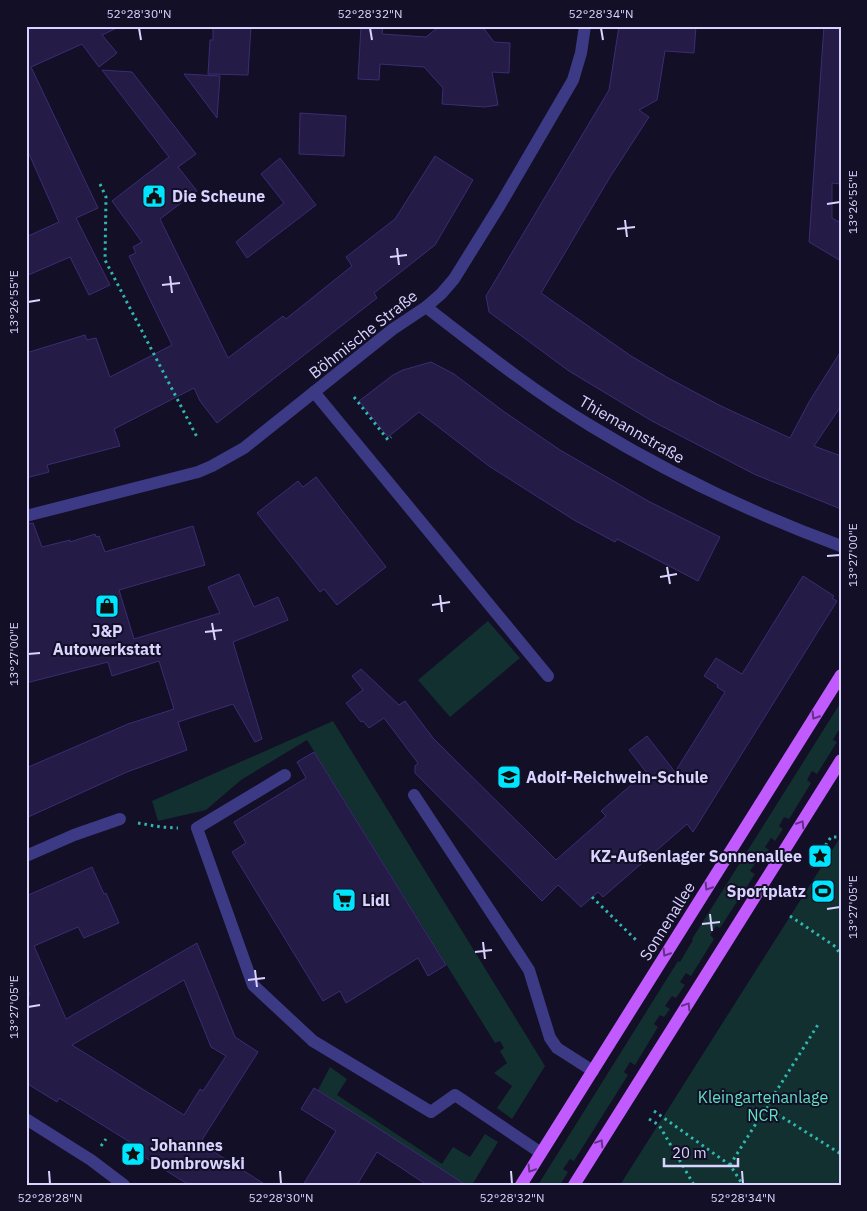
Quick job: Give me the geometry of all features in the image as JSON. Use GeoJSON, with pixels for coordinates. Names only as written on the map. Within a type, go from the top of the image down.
{"type":"FeatureCollection","features":[{"type":"Feature","properties":{"kind":"main road","name":"Sonnenallee"},"geometry":{"type":"LineString","coordinates":[[521,1185],[841,675]]}},
{"type":"Feature","properties":{"kind":"main road"},"geometry":{"type":"LineString","coordinates":[[574,1185],[841,760]]}},
{"type":"Feature","properties":{"kind":"street","name":"Böhmische Straße"},"geometry":{"type":"LineString","coordinates":[[26,516],[198,472],[212,466],[244,448],[393,329],[426,307],[441,294],[454,279],[573,80],[581,53],[585,26]]}},
{"type":"Feature","properties":{"kind":"street","name":"Thiemannstraße"},"geometry":{"type":"LineString","coordinates":[[426,307],[522,381],[591,426],[655,463],[784,525],[841,546]]}},
{"type":"Feature","properties":{"kind":"street"},"geometry":{"type":"LineString","coordinates":[[314,392],[548,676]]}},
{"type":"Feature","properties":{"kind":"street"},"geometry":{"type":"LineString","coordinates":[[285,775],[196,828],[253,985],[313,1042],[431,1112],[455,1095],[542,1153]]}},
{"type":"Feature","properties":{"kind":"street"},"geometry":{"type":"LineString","coordinates":[[414,795],[529,970],[550,1038],[557,1048],[593,1070]]}},
{"type":"Feature","properties":{"kind":"street"},"geometry":{"type":"LineString","coordinates":[[26,856],[74,835],[120,819]]}},
{"type":"Feature","properties":{"kind":"street"},"geometry":{"type":"LineString","coordinates":[[26,1119],[91,1160],[117,1183]]}},
{"type":"Feature","properties":{"kind":"path"},"geometry":{"type":"LineString","coordinates":[[100,184],[106,197],[105,260],[198,440]]}},
{"type":"Feature","properties":{"kind":"path"},"geometry":{"type":"LineString","coordinates":[[354,397],[388,440],[391,437]]}},
{"type":"Feature","properties":{"kind":"path"},"geometry":{"type":"LineString","coordinates":[[120,819],[161,827],[196,828]]}},
{"type":"Feature","properties":{"kind":"path"},"geometry":{"type":"LineString","coordinates":[[811,867],[831,837],[841,836]]}},
{"type":"Feature","properties":{"kind":"path"},"geometry":{"type":"LineString","coordinates":[[592,897],[636,940]]}},
{"type":"Feature","properties":{"kind":"path"},"geometry":{"type":"LineString","coordinates":[[790,916],[836,947],[841,956]]}},
{"type":"Feature","properties":{"kind":"path"},"geometry":{"type":"LineString","coordinates":[[730,1165],[819,1023]]}},
{"type":"Feature","properties":{"kind":"path"},"geometry":{"type":"LineString","coordinates":[[766,1107],[841,1154]]}},
{"type":"Feature","properties":{"kind":"path"},"geometry":{"type":"LineString","coordinates":[[654,1112],[730,1165],[743,1185]]}},
{"type":"Feature","properties":{"kind":"path"},"geometry":{"type":"LineString","coordinates":[[649,1120],[659,1125],[694,1185]]}},
{"type":"Feature","properties":{"kind":"green space"},"geometry":{"type":"Polygon","coordinates":[[[488,621],[520,658],[450,717],[418,680],[488,621]]]}},
{"type":"Feature","properties":{"kind":"green space"},"geometry":{"type":"Polygon","coordinates":[[[841,702],[841,732],[838,731],[833,740],[837,742],[817,774],[812,771],[807,780],[811,783],[789,819],[784,817],[779,826],[783,829],[775,841],[771,838],[765,847],[769,850],[760,864],[756,862],[750,871],[755,874],[720,928],[716,926],[710,935],[714,939],[691,976],[686,973],[680,982],[685,985],[676,998],[672,996],[665,1006],[670,1009],[664,1017],[660,1015],[654,1024],[658,1027],[635,1065],[630,1062],[624,1072],[628,1075],[574,1161],[570,1159],[563,1169],[568,1172],[560,1185],[555,1183],[553,1185],[538,1185],[678,961],[680,962],[692,939],[841,702]]]}},
{"type":"Feature","properties":{"kind":"green space"},"geometry":{"type":"Polygon","coordinates":[[[333,721],[545,1066],[512,1119],[497,1108],[512,1086],[494,1073],[507,1063],[500,1051],[504,1048],[500,1041],[495,1043],[307,740],[241,780],[206,810],[158,821],[152,801],[333,721]]]}},
{"type":"Feature","properties":{"kind":"green space","name":"Kleingartenanlage NCR"},"geometry":{"type":"Polygon","coordinates":[[[841,836],[841,1185],[620,1185],[841,836]]]}},
{"type":"Feature","properties":{"kind":"green space"},"geometry":{"type":"Polygon","coordinates":[[[330,1067],[347,1079],[337,1095],[442,1164],[453,1147],[470,1157],[485,1134],[498,1142],[472,1185],[466,1185],[318,1090],[330,1067]]]}},
{"type":"Feature","properties":{"kind":"building"},"geometry":{"type":"Polygon","coordinates":[[[26,26],[121,26],[102,35],[117,53],[99,67],[82,44],[31,67],[98,208],[76,218],[110,285],[89,295],[70,257],[26,276],[26,237],[59,222],[26,147],[26,26]]]}},
{"type":"Feature","properties":{"kind":"building"},"geometry":{"type":"Polygon","coordinates":[[[213,26],[251,26],[248,75],[208,74],[210,40],[213,40],[213,26]]]}},
{"type":"Feature","properties":{"kind":"building"},"geometry":{"type":"Polygon","coordinates":[[[361,26],[383,26],[382,34],[426,37],[440,26],[482,26],[494,42],[510,43],[509,73],[492,72],[498,105],[485,107],[442,104],[443,88],[424,67],[380,64],[379,80],[358,79],[361,26]]]}},
{"type":"Feature","properties":{"kind":"building"},"geometry":{"type":"Polygon","coordinates":[[[619,26],[696,26],[694,53],[665,51],[657,100],[639,110],[649,117],[610,177],[541,293],[631,356],[670,379],[721,406],[790,438],[809,402],[841,351],[841,406],[814,446],[841,456],[841,509],[756,475],[652,421],[569,371],[489,312],[486,296],[609,90],[619,26]]]}},
{"type":"Feature","properties":{"kind":"building"},"geometry":{"type":"Polygon","coordinates":[[[824,26],[841,26],[841,184],[832,183],[832,218],[841,223],[841,261],[809,242],[824,26]]]}},
{"type":"Feature","properties":{"kind":"building"},"geometry":{"type":"Polygon","coordinates":[[[102,70],[132,72],[196,154],[178,167],[197,191],[160,219],[228,358],[283,316],[286,319],[352,266],[346,257],[395,219],[435,156],[473,180],[435,245],[374,293],[377,298],[217,423],[200,401],[194,388],[114,429],[120,446],[47,465],[49,472],[26,478],[26,353],[85,335],[87,340],[96,338],[110,377],[172,345],[129,256],[136,253],[133,247],[142,242],[112,201],[169,157],[102,70]]]}},
{"type":"Feature","properties":{"kind":"building"},"geometry":{"type":"Polygon","coordinates":[[[184,74],[220,76],[217,118],[184,74]]]}},
{"type":"Feature","properties":{"kind":"building"},"geometry":{"type":"Polygon","coordinates":[[[300,113],[346,116],[344,156],[299,154],[300,113]]]}},
{"type":"Feature","properties":{"kind":"building"},"geometry":{"type":"Polygon","coordinates":[[[280,158],[316,205],[247,258],[236,242],[284,203],[261,174],[280,158]]]}},
{"type":"Feature","properties":{"kind":"building"},"geometry":{"type":"Polygon","coordinates":[[[431,362],[454,374],[503,411],[560,450],[648,501],[720,537],[698,581],[617,539],[615,542],[574,520],[489,466],[419,412],[388,437],[359,401],[393,375],[431,362]]]}},
{"type":"Feature","properties":{"kind":"building"},"geometry":{"type":"Polygon","coordinates":[[[316,477],[386,567],[337,605],[324,589],[320,592],[257,513],[298,481],[303,487],[316,477]]]}},
{"type":"Feature","properties":{"kind":"building"},"geometry":{"type":"Polygon","coordinates":[[[33,523],[42,547],[70,540],[70,542],[95,534],[96,537],[99,536],[105,552],[193,526],[205,565],[119,590],[134,639],[220,613],[208,587],[239,574],[254,607],[278,597],[288,620],[233,642],[262,739],[255,742],[233,704],[178,722],[187,750],[127,772],[26,818],[26,768],[128,724],[174,709],[159,661],[112,676],[108,662],[26,683],[26,524],[33,523]]]}},
{"type":"Feature","properties":{"kind":"building"},"geometry":{"type":"Polygon","coordinates":[[[803,576],[834,596],[832,598],[837,601],[693,832],[687,824],[603,897],[598,892],[581,907],[558,885],[542,901],[415,773],[415,766],[418,763],[384,718],[369,728],[363,721],[361,722],[346,703],[363,690],[352,676],[361,669],[399,705],[405,701],[433,738],[556,860],[606,816],[601,811],[646,772],[629,750],[647,736],[675,772],[725,692],[704,676],[716,658],[742,674],[803,576]]]}},
{"type":"Feature","properties":{"kind":"building","name":"Lidl"},"geometry":{"type":"Polygon","coordinates":[[[314,752],[446,965],[428,976],[418,958],[346,1003],[340,991],[323,1001],[232,852],[246,843],[234,822],[306,778],[297,762],[314,752]]]}},
{"type":"Feature","properties":{"kind":"building"},"geometry":{"type":"Polygon","coordinates":[[[92,867],[119,923],[84,938],[78,927],[34,946],[66,1019],[197,943],[235,1037],[258,1052],[200,1143],[266,1185],[189,1185],[130,1148],[133,1144],[59,1098],[57,1102],[26,1083],[26,999],[30,994],[26,986],[26,896],[92,867]],[[184,980],[72,1045],[184,1115],[200,1089],[203,1091],[226,1056],[211,1047],[184,980]]]}},
{"type":"Feature","properties":{"kind":"building"},"geometry":{"type":"Polygon","coordinates":[[[314,1088],[466,1185],[427,1185],[377,1152],[357,1185],[303,1185],[336,1131],[301,1109],[314,1088]]]}},
{"type":"Feature","properties":{"kind":"place","name":"Die Scheune"},"geometry":{"type":"Point","coordinates":[154,196]}},
{"type":"Feature","properties":{"kind":"place","name":"J&P Autowerkstatt"},"geometry":{"type":"Point","coordinates":[107,606]}},
{"type":"Feature","properties":{"kind":"place","name":"Adolf-Reichwein-Schule"},"geometry":{"type":"Point","coordinates":[509,777]}},
{"type":"Feature","properties":{"kind":"place","name":"KZ-Außenlager Sonnenallee"},"geometry":{"type":"Point","coordinates":[820,856]}},
{"type":"Feature","properties":{"kind":"place","name":"Sportplatz"},"geometry":{"type":"Point","coordinates":[823,891]}},
{"type":"Feature","properties":{"kind":"place","name":"Lidl"},"geometry":{"type":"Point","coordinates":[344,900]}},
{"type":"Feature","properties":{"kind":"place","name":"Johannes Dombrowski"},"geometry":{"type":"Point","coordinates":[133,1154]}}]}
